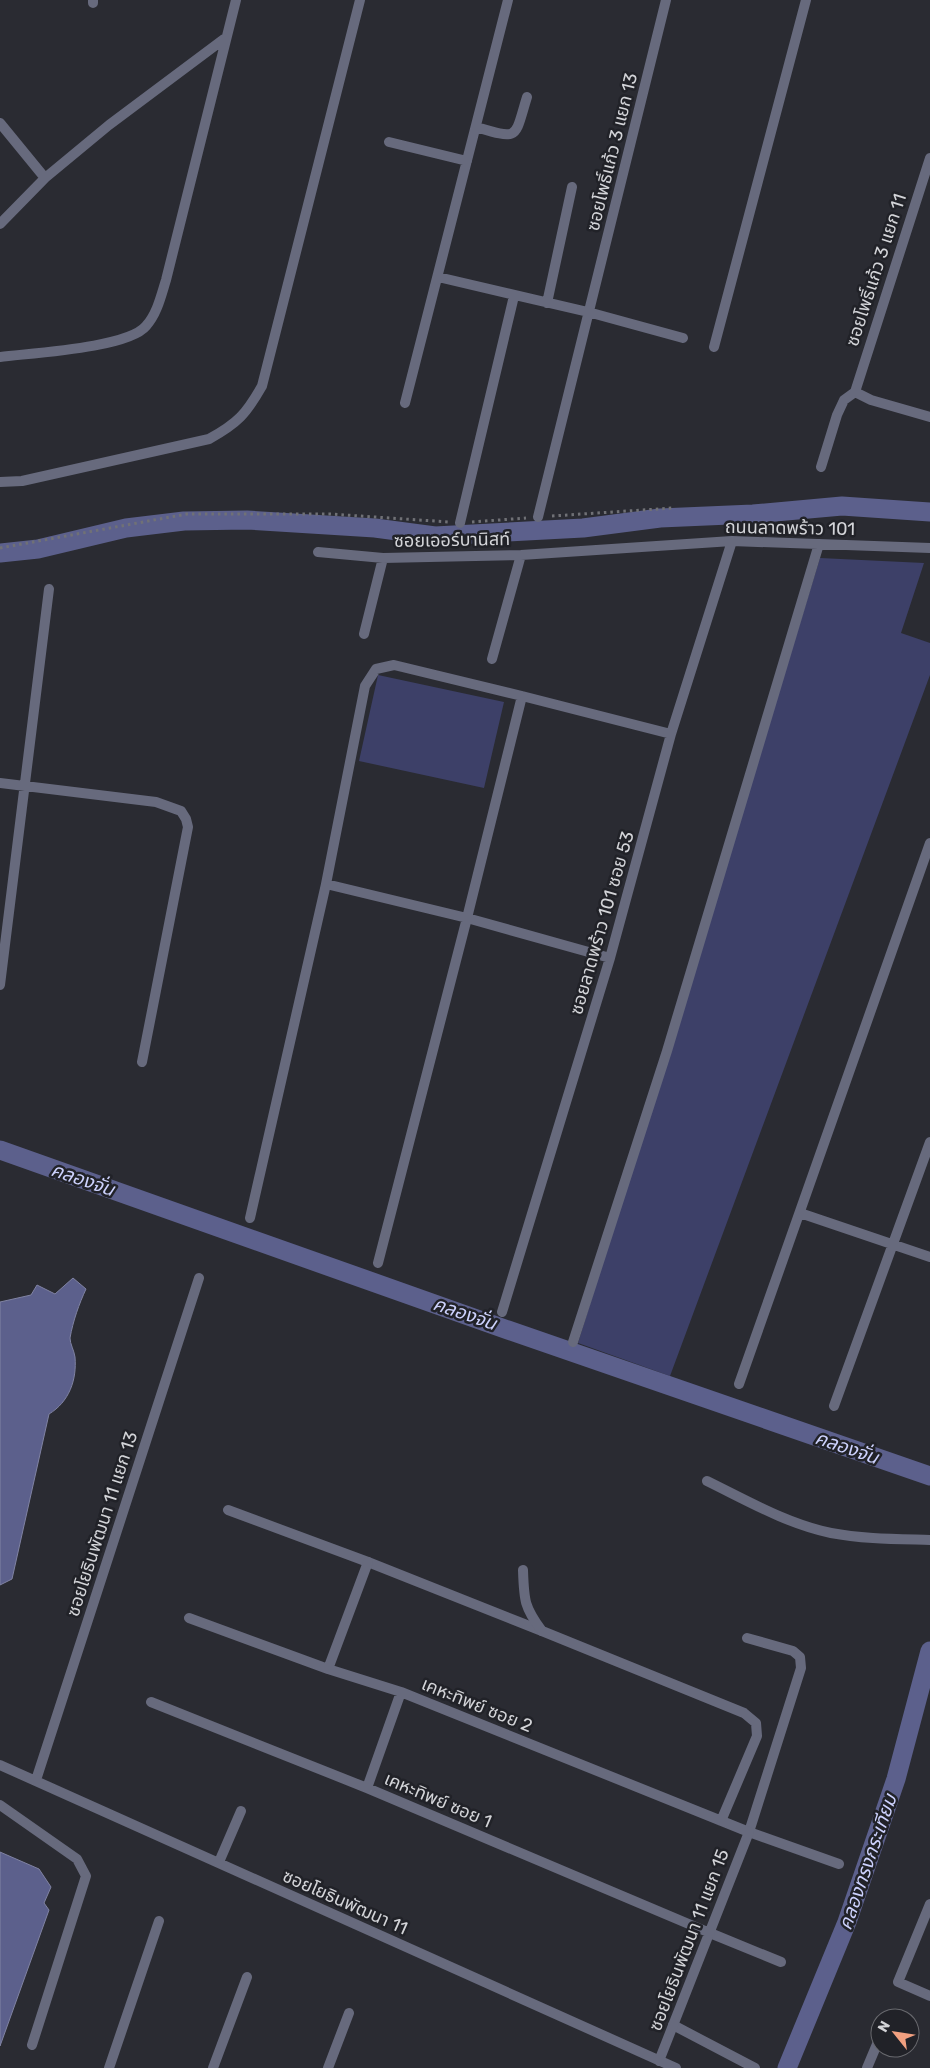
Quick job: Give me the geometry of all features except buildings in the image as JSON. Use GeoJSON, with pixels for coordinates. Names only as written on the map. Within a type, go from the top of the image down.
{"type":"FeatureCollection","features":[{"type":"Feature","properties":{"kind":"street"},"geometry":{"type":"LineString","coordinates":[[0,357],[111,343],[133,336],[146,327],[158,306],[166,280],[224,39],[236,0]]}},
{"type":"Feature","properties":{"kind":"street"},"geometry":{"type":"LineString","coordinates":[[0,482],[22,481],[209,439],[230,427],[248,410],[262,386],[360,0]]}},
{"type":"Feature","properties":{"kind":"street"},"geometry":{"type":"LineString","coordinates":[[405,402],[508,0]]}},
{"type":"Feature","properties":{"kind":"street","name":"ซอยโพธิ์แก้ว 3 แยก 13"},"geometry":{"type":"LineString","coordinates":[[538,517],[666,0]]}},
{"type":"Feature","properties":{"kind":"street"},"geometry":{"type":"LineString","coordinates":[[714,347],[806,0]]}},
{"type":"Feature","properties":{"kind":"street"},"geometry":{"type":"LineString","coordinates":[[0,224],[45,178],[109,125],[224,39]]}},
{"type":"Feature","properties":{"kind":"street"},"geometry":{"type":"LineString","coordinates":[[476,127],[504,136],[512,135],[517,131],[527,97]]}},
{"type":"Feature","properties":{"kind":"street"},"geometry":{"type":"LineString","coordinates":[[0,123],[45,178]]}},
{"type":"Feature","properties":{"kind":"street"},"geometry":{"type":"LineString","coordinates":[[389,142],[468,161]]}},
{"type":"Feature","properties":{"kind":"street","name":"ซอยโพธิ์แก้ว 3 แยก 11"},"geometry":{"type":"LineString","coordinates":[[855,392],[930,158]]}},
{"type":"Feature","properties":{"kind":"street"},"geometry":{"type":"LineString","coordinates":[[547,303],[572,187]]}},
{"type":"Feature","properties":{"kind":"street"},"geometry":{"type":"LineString","coordinates":[[438,277],[588,312],[683,338]]}},
{"type":"Feature","properties":{"kind":"street"},"geometry":{"type":"LineString","coordinates":[[460,523],[514,296]]}},
{"type":"Feature","properties":{"kind":"street"},"geometry":{"type":"LineString","coordinates":[[821,467],[837,415],[844,400],[855,392],[871,400],[930,417]]}},
{"type":"Feature","properties":{"kind":"street","name":"ถนนลาดพร้าว 101"},"geometry":{"type":"LineString","coordinates":[[650,546],[732,542],[930,548]]}},
{"type":"Feature","properties":{"kind":"street","name":"ซอยลาดพร้าว 101 ซอย 53"},"geometry":{"type":"LineString","coordinates":[[502,1312],[610,958],[671,734],[732,542]]}},
{"type":"Feature","properties":{"kind":"street"},"geometry":{"type":"LineString","coordinates":[[573,1342],[667,1050],[819,544]]}},
{"type":"Feature","properties":{"kind":"street","name":"ซอยเออร์บานิสท์"},"geometry":{"type":"LineString","coordinates":[[318,552],[383,558],[521,555],[650,546]]}},
{"type":"Feature","properties":{"kind":"street","name":"ซอยเออร์บานิสท์"},"geometry":{"type":"LineString","coordinates":[[492,659],[521,555]]}},
{"type":"Feature","properties":{"kind":"street","name":"ซอยเออร์บานิสท์"},"geometry":{"type":"LineString","coordinates":[[364,634],[383,558]]}},
{"type":"Feature","properties":{"kind":"street"},"geometry":{"type":"LineString","coordinates":[[0,985],[49,589]]}},
{"type":"Feature","properties":{"kind":"street"},"geometry":{"type":"LineString","coordinates":[[250,1218],[326,884],[365,686],[376,669],[394,665],[671,734]]}},
{"type":"Feature","properties":{"kind":"street"},"geometry":{"type":"LineString","coordinates":[[378,1263],[468,918],[522,696]]}},
{"type":"Feature","properties":{"kind":"street"},"geometry":{"type":"LineString","coordinates":[[0,782],[156,802],[181,812],[186,819],[188,827],[142,1062]]}},
{"type":"Feature","properties":{"kind":"street"},"geometry":{"type":"LineString","coordinates":[[739,1384],[926,870],[930,843]]}},
{"type":"Feature","properties":{"kind":"street"},"geometry":{"type":"LineString","coordinates":[[326,884],[468,918],[610,958]]}},
{"type":"Feature","properties":{"kind":"street"},"geometry":{"type":"LineString","coordinates":[[834,1406],[930,1142]]}},
{"type":"Feature","properties":{"kind":"street"},"geometry":{"type":"LineString","coordinates":[[800,1213],[930,1257]]}},
{"type":"Feature","properties":{"kind":"street","name":"ซอยโยธินพัฒนา 11 แยก 13"},"geometry":{"type":"LineString","coordinates":[[36,1780],[199,1278]]}},
{"type":"Feature","properties":{"kind":"street"},"geometry":{"type":"LineString","coordinates":[[707,1481],[796,1522],[830,1532],[893,1539],[930,1540]]}},
{"type":"Feature","properties":{"kind":"street"},"geometry":{"type":"LineString","coordinates":[[228,1510],[368,1562],[744,1713],[756,1723],[757,1736],[721,1821]]}},
{"type":"Feature","properties":{"kind":"street"},"geometry":{"type":"LineString","coordinates":[[328,1669],[368,1562]]}},
{"type":"Feature","properties":{"kind":"street"},"geometry":{"type":"LineString","coordinates":[[523,1570],[524,1602],[542,1632]]}},
{"type":"Feature","properties":{"kind":"street","name":"เคหะทิพย์ ซอย 2"},"geometry":{"type":"LineString","coordinates":[[189,1618],[328,1669],[401,1692],[749,1832],[839,1864]]}},
{"type":"Feature","properties":{"kind":"street","name":"ซอยโยธินพัฒนา 11 แยก 15"},"geometry":{"type":"LineString","coordinates":[[659,2061],[749,1832],[801,1668],[800,1657],[793,1650],[747,1638]]}},
{"type":"Feature","properties":{"kind":"street"},"geometry":{"type":"LineString","coordinates":[[367,1788],[401,1692]]}},
{"type":"Feature","properties":{"kind":"street","name":"เคหะทิพย์ ซอย 1"},"geometry":{"type":"LineString","coordinates":[[152,1702],[367,1788],[781,1962]]}},
{"type":"Feature","properties":{"kind":"street","name":"ซอยโยธินพัฒนา 11"},"geometry":{"type":"LineString","coordinates":[[0,1765],[676,2068]]}},
{"type":"Feature","properties":{"kind":"street"},"geometry":{"type":"LineString","coordinates":[[0,1804],[77,1859],[86,1876],[32,2045]]}},
{"type":"Feature","properties":{"kind":"street"},"geometry":{"type":"LineString","coordinates":[[218,1862],[241,1811]]}},
{"type":"Feature","properties":{"kind":"street"},"geometry":{"type":"LineString","coordinates":[[930,1904],[898,1982],[930,1996]]}},
{"type":"Feature","properties":{"kind":"street"},"geometry":{"type":"LineString","coordinates":[[109,2068],[159,1921]]}},
{"type":"Feature","properties":{"kind":"street"},"geometry":{"type":"LineString","coordinates":[[213,2068],[247,1977]]}},
{"type":"Feature","properties":{"kind":"street"},"geometry":{"type":"LineString","coordinates":[[328,2068],[349,2013]]}},
{"type":"Feature","properties":{"kind":"street"},"geometry":{"type":"LineString","coordinates":[[674,2025],[755,2068]]}},
{"type":"Feature","properties":{"kind":"path"},"geometry":{"type":"LineString","coordinates":[[0,548],[188,514],[330,514],[460,523],[673,508]]}},
{"type":"Feature","properties":{"kind":"shaded area"},"geometry":{"type":"Polygon","coordinates":[[[820,558],[924,563],[901,633],[930,643],[930,675],[670,1376],[578,1343],[820,558]]]}},
{"type":"Feature","properties":{"kind":"shaded area"},"geometry":{"type":"Polygon","coordinates":[[[378,675],[504,702],[484,788],[359,761],[378,675]]]}},
{"type":"Feature","properties":{"kind":"shaded area"},"geometry":{"type":"Polygon","coordinates":[[[73,1278],[86,1289],[76,1313],[70,1338],[75,1357],[75,1374],[67,1397],[49,1414],[12,1579],[0,1585],[0,1302],[31,1295],[37,1285],[55,1294],[73,1278]]]}},
{"type":"Feature","properties":{"kind":"shaded area"},"geometry":{"type":"Polygon","coordinates":[[[0,1852],[39,1869],[51,1887],[44,1903],[49,1910],[0,2046],[0,1852]]]}},
{"type":"Feature","properties":{"kind":"waterway"},"geometry":{"type":"LineString","coordinates":[[0,553],[38,549],[126,528],[184,521],[247,520],[375,528],[435,536],[583,528],[660,518],[753,514],[842,506],[930,512]]}},
{"type":"Feature","properties":{"kind":"waterway","name":"คลองจั่น"},"geometry":{"type":"LineString","coordinates":[[0,1150],[508,1330],[930,1476]]}},
{"type":"Feature","properties":{"kind":"waterway","name":"คลองทรงกระเทียม"},"geometry":{"type":"LineString","coordinates":[[787,2068],[847,1922],[896,1779],[930,1651]]}}]}
